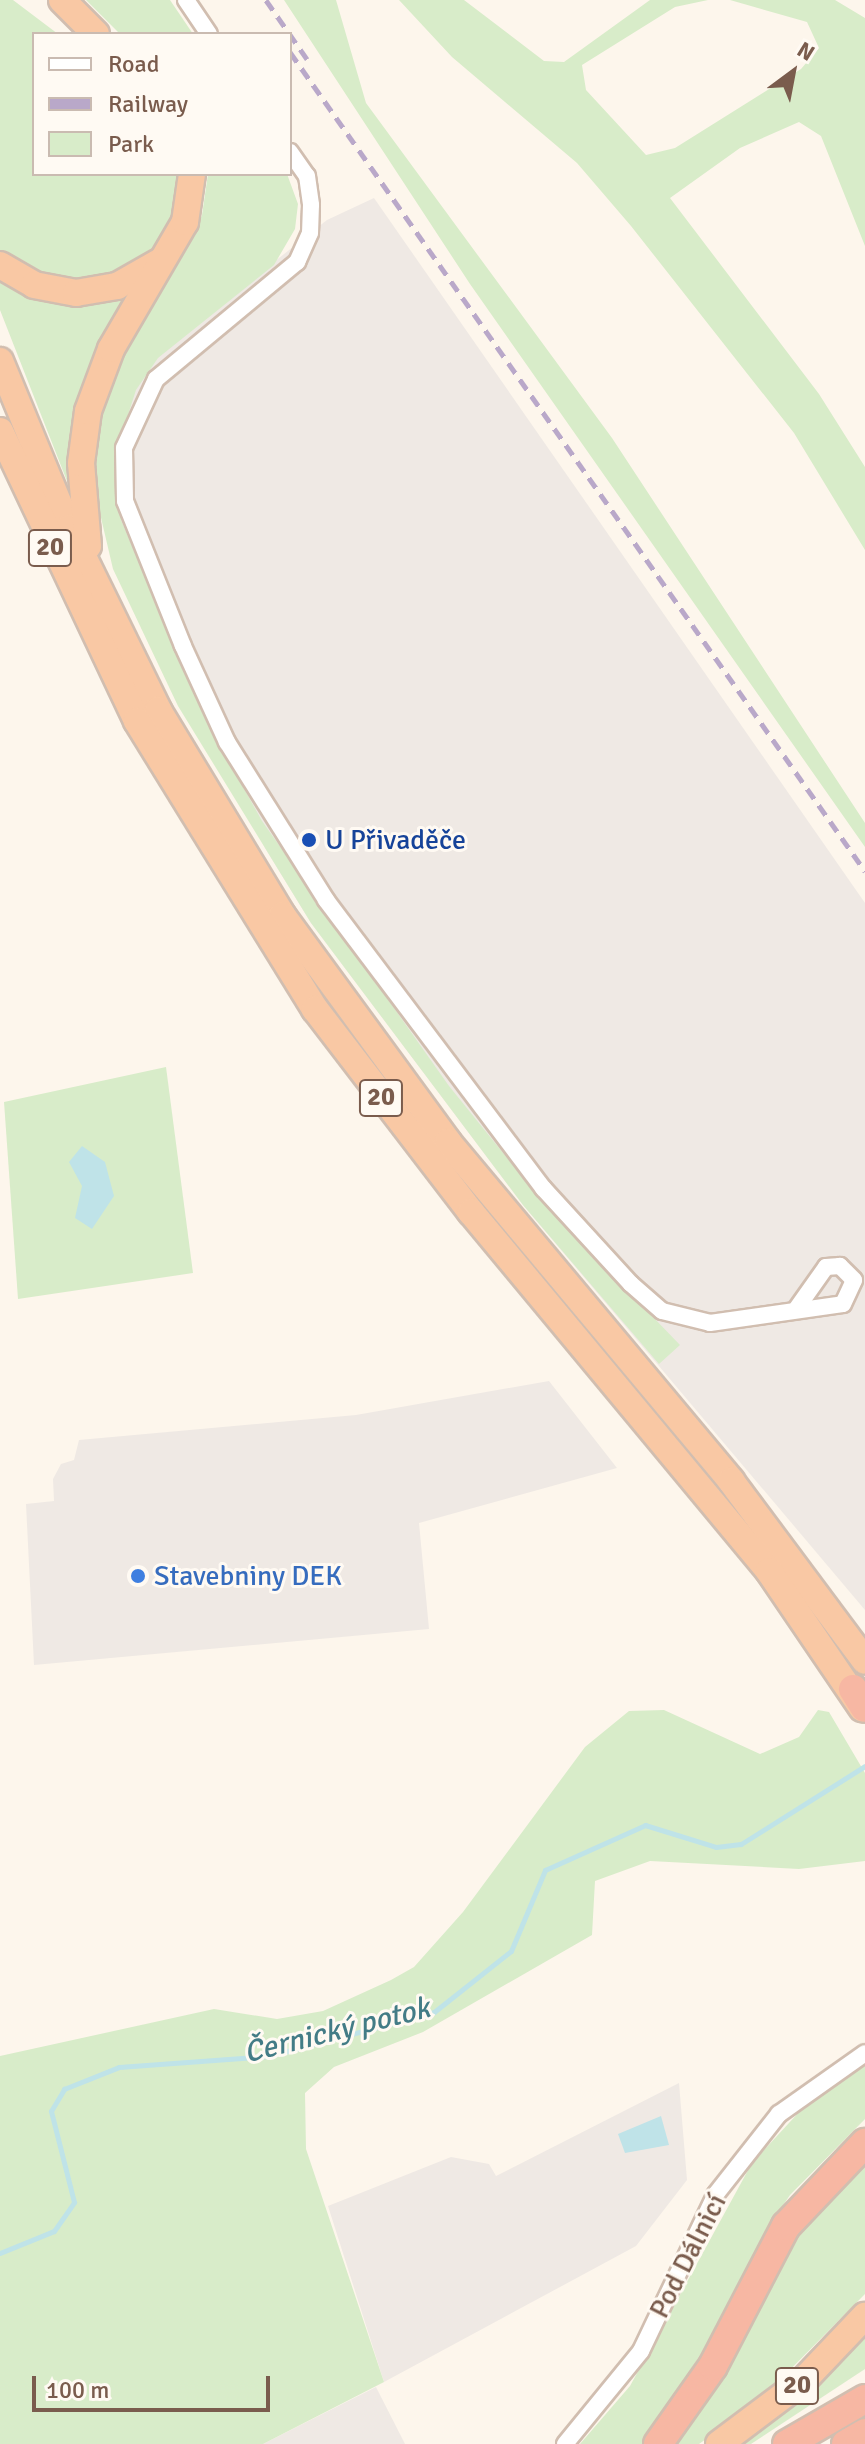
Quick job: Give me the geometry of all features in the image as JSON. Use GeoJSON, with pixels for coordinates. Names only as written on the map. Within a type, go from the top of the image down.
{"type":"FeatureCollection","features":[{"type":"Feature","properties":{"kind":"highway"},"geometry":{"type":"LineString","coordinates":[[62,0],[94,32]]}},
{"type":"Feature","properties":{"kind":"highway"},"geometry":{"type":"LineString","coordinates":[[99,592],[81,490],[88,411],[111,349],[168,254],[190,207],[192,176]]}},
{"type":"Feature","properties":{"kind":"highway"},"geometry":{"type":"LineString","coordinates":[[0,265],[48,290],[89,292],[131,280],[168,254]]}},
{"type":"Feature","properties":{"kind":"highway","name":"20"},"geometry":{"type":"LineString","coordinates":[[0,361],[99,592],[211,800],[337,994],[448,1142],[785,1549],[865,1661]]}},
{"type":"Feature","properties":{"kind":"highway","name":"20"},"geometry":{"type":"LineString","coordinates":[[0,431],[137,721],[315,1009],[471,1212],[759,1559],[861,1704]]}},
{"type":"Feature","properties":{"kind":"highway"},"geometry":{"type":"LineString","coordinates":[[658,2444],[713,2366],[786,2226],[865,2143]]}},
{"type":"Feature","properties":{"kind":"highway","name":"20"},"geometry":{"type":"LineString","coordinates":[[719,2444],[803,2381],[865,2316]]}},
{"type":"Feature","properties":{"kind":"highway"},"geometry":{"type":"LineString","coordinates":[[787,2444],[865,2399]]}},
{"type":"Feature","properties":{"kind":"highway"},"geometry":{"type":"LineString","coordinates":[[846,2444],[865,2433]]}},
{"type":"Feature","properties":{"kind":"street"},"geometry":{"type":"LineString","coordinates":[[186,0],[208,32]]}},
{"type":"Feature","properties":{"kind":"street"},"geometry":{"type":"LineString","coordinates":[[292,155],[307,176],[311,205],[310,233],[297,262],[176,357],[149,390],[124,448],[125,501],[183,646],[227,742],[326,900],[543,1188],[631,1284],[684,1321],[797,1308]]}},
{"type":"Feature","properties":{"kind":"street","name":"Pod Dálnicí"},"geometry":{"type":"LineString","coordinates":[[565,2444],[641,2351],[716,2194],[779,2114],[865,2053]]}},
{"type":"Feature","properties":{"kind":"shaded area"},"geometry":{"type":"Polygon","coordinates":[[[374,198],[865,903],[865,1610],[523,1205],[311,923],[265,848],[103,499],[139,369],[327,220],[374,198]]]}},
{"type":"Feature","properties":{"kind":"shaded area"},"geometry":{"type":"Polygon","coordinates":[[[549,1381],[617,1468],[419,1523],[429,1629],[34,1665],[26,1504],[54,1501],[53,1479],[61,1464],[74,1460],[79,1440],[356,1415],[549,1381]]]}},
{"type":"Feature","properties":{"kind":"shaded area"},"geometry":{"type":"Polygon","coordinates":[[[679,2083],[687,2180],[636,2246],[384,2382],[328,2206],[451,2157],[489,2164],[496,2176],[679,2083]]]}},
{"type":"Feature","properties":{"kind":"shaded area"},"geometry":{"type":"Polygon","coordinates":[[[376,2387],[405,2444],[263,2444],[376,2387]]]}},
{"type":"Feature","properties":{"kind":"green space"},"geometry":{"type":"Polygon","coordinates":[[[0,0],[13,0],[55,32],[32,32],[32,176],[184,176],[182,202],[151,254],[102,283],[37,278],[0,251],[0,0]]]}},
{"type":"Feature","properties":{"kind":"green space"},"geometry":{"type":"Polygon","coordinates":[[[86,0],[170,0],[192,32],[118,32],[86,0]]]}},
{"type":"Feature","properties":{"kind":"green space"},"geometry":{"type":"Polygon","coordinates":[[[284,0],[336,0],[366,103],[612,438],[865,823],[865,847],[470,284],[284,0]]]}},
{"type":"Feature","properties":{"kind":"green space"},"geometry":{"type":"Polygon","coordinates":[[[399,0],[464,0],[544,61],[564,62],[650,0],[708,0],[675,7],[582,65],[586,90],[646,155],[675,148],[801,69],[819,48],[807,22],[730,0],[835,0],[865,18],[865,246],[821,136],[799,122],[740,148],[670,198],[819,394],[865,467],[865,550],[794,433],[631,226],[577,163],[452,57],[399,0]]]}},
{"type":"Feature","properties":{"kind":"green space"},"geometry":{"type":"Polygon","coordinates":[[[208,176],[288,176],[298,204],[295,229],[274,265],[158,358],[136,390],[119,443],[121,520],[207,722],[262,821],[449,1086],[546,1206],[680,1345],[659,1364],[523,1205],[311,923],[178,706],[113,569],[91,475],[104,388],[127,337],[185,252],[202,215],[208,176]]]}},
{"type":"Feature","properties":{"kind":"green space"},"geometry":{"type":"Polygon","coordinates":[[[0,278],[45,301],[72,304],[137,289],[74,499],[0,310],[0,278]]]}},
{"type":"Feature","properties":{"kind":"green space"},"geometry":{"type":"Polygon","coordinates":[[[166,1067],[193,1273],[18,1299],[4,1102],[166,1067]]]}},
{"type":"Feature","properties":{"kind":"green space"},"geometry":{"type":"Polygon","coordinates":[[[664,1710],[760,1754],[799,1737],[818,1710],[829,1712],[865,1773],[865,1861],[799,1869],[650,1861],[595,1881],[592,1935],[423,2032],[334,2067],[305,2093],[306,2149],[384,2382],[263,2444],[0,2444],[0,2056],[214,2009],[277,2019],[323,2011],[391,1980],[414,1967],[463,1912],[585,1747],[629,1711],[664,1710]]]}},
{"type":"Feature","properties":{"kind":"green space"},"geometry":{"type":"Polygon","coordinates":[[[865,2060],[865,2119],[790,2195],[765,2232],[709,2341],[644,2444],[580,2444],[630,2386],[752,2163],[812,2098],[865,2060]]]}},
{"type":"Feature","properties":{"kind":"green space"},"geometry":{"type":"Polygon","coordinates":[[[865,2156],[865,2294],[758,2402],[699,2444],[675,2444],[799,2225],[865,2156]]]}},
{"type":"Feature","properties":{"kind":"green space"},"geometry":{"type":"Polygon","coordinates":[[[865,2337],[865,2369],[751,2444],[738,2444],[865,2337]]]}},
{"type":"Feature","properties":{"kind":"water"},"geometry":{"type":"Polygon","coordinates":[[[82,1146],[105,1162],[114,1196],[92,1229],[75,1218],[82,1186],[69,1162],[82,1146]]]}},
{"type":"Feature","properties":{"kind":"water"},"geometry":{"type":"Polygon","coordinates":[[[661,2116],[669,2145],[625,2153],[618,2134],[661,2116]]]}},
{"type":"Feature","properties":{"kind":"waterway","name":"Černický potok"},"geometry":{"type":"LineString","coordinates":[[0,2253],[54,2231],[74,2202],[51,2111],[64,2089],[119,2067],[269,2056],[434,2012],[511,1951],[545,1870],[645,1825],[716,1847],[741,1844],[865,1766]]}},
{"type":"Feature","properties":{"kind":"railway"},"geometry":{"type":"LineString","coordinates":[[266,0],[288,32]]}},
{"type":"Feature","properties":{"kind":"railway"},"geometry":{"type":"LineString","coordinates":[[292,37],[307,59]]}},
{"type":"Feature","properties":{"kind":"railway"},"geometry":{"type":"LineString","coordinates":[[292,55],[865,871]]}},
{"type":"Feature","properties":{"kind":"place","name":"U Přivaděče"},"geometry":{"type":"Point","coordinates":[309,840]}},
{"type":"Feature","properties":{"kind":"place","name":"Stavebniny DEK"},"geometry":{"type":"Point","coordinates":[138,1576]}}]}
